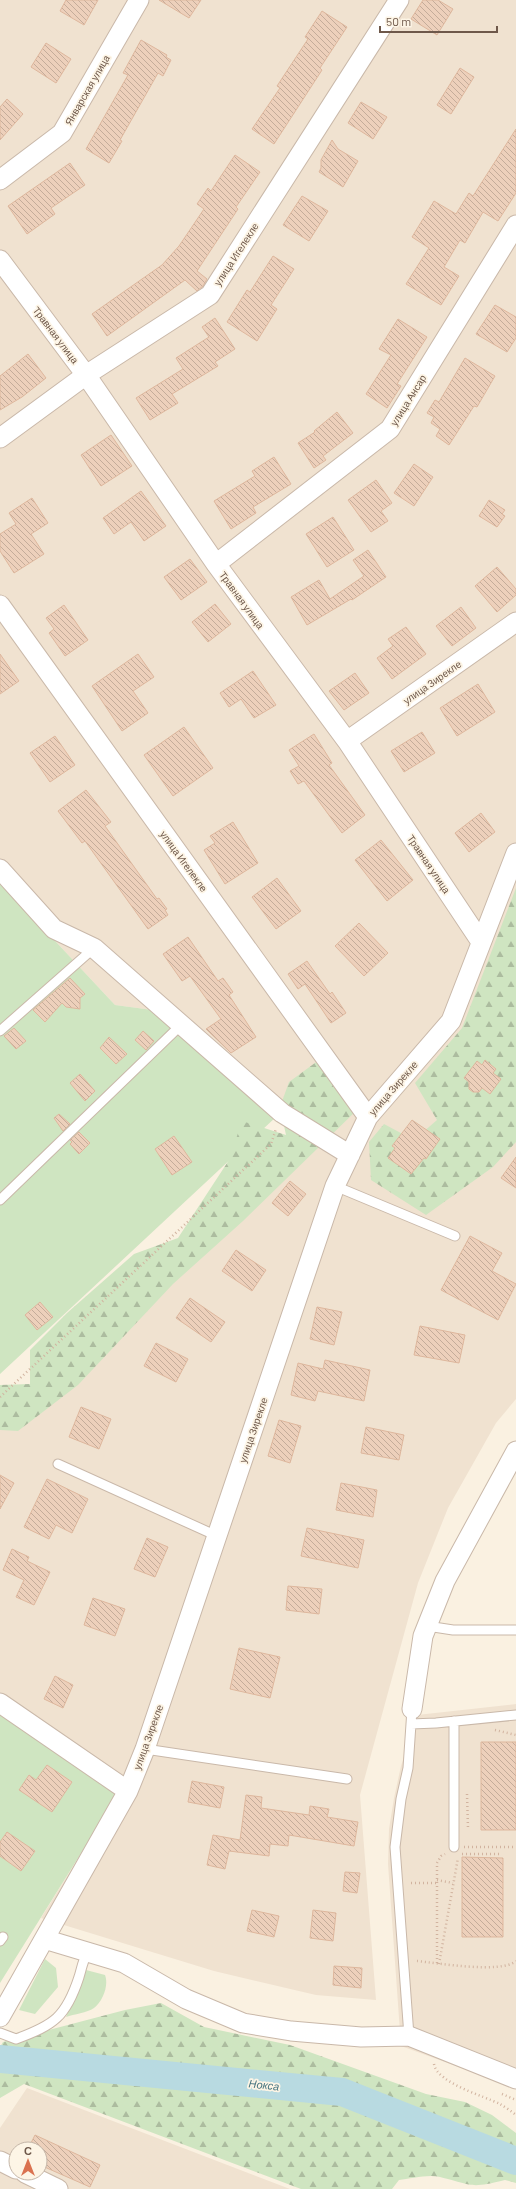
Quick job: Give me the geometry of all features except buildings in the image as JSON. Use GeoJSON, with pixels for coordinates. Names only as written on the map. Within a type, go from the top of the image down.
{"type":"FeatureCollection","features":[{"type":"Feature","properties":{"kind":"street","name":"Январская улица"},"geometry":{"type":"LineString","coordinates":[[0,180],[62,132],[139,0]]}},
{"type":"Feature","properties":{"kind":"street","name":"улица Игелекле"},"geometry":{"type":"LineString","coordinates":[[0,438],[86,375],[210,295],[399,0]]}},
{"type":"Feature","properties":{"kind":"street","name":"улица Ансар"},"geometry":{"type":"LineString","coordinates":[[216,564],[390,429],[516,225]]}},
{"type":"Feature","properties":{"kind":"street","name":"Травная улица"},"geometry":{"type":"LineString","coordinates":[[0,260],[86,375],[216,564],[347,741],[480,942]]}},
{"type":"Feature","properties":{"kind":"street","name":"улица Игелекле"},"geometry":{"type":"LineString","coordinates":[[0,606],[368,1117]]}},
{"type":"Feature","properties":{"kind":"street","name":"улица Зирекле"},"geometry":{"type":"LineString","coordinates":[[347,741],[516,622]]}},
{"type":"Feature","properties":{"kind":"street","name":"улица Зирекле"},"geometry":{"type":"LineString","coordinates":[[2,2014],[128,1791],[145,1749],[335,1186],[368,1117],[451,1021],[480,942],[516,853]]}},
{"type":"Feature","properties":{"kind":"street"},"geometry":{"type":"LineString","coordinates":[[0,869],[54,929],[94,948],[282,1113],[350,1155]]}},
{"type":"Feature","properties":{"kind":"street"},"geometry":{"type":"LineString","coordinates":[[411,1716],[423,1636],[445,1581],[516,1452]]}},
{"type":"Feature","properties":{"kind":"street"},"geometry":{"type":"LineString","coordinates":[[0,1703],[128,1791]]}},
{"type":"Feature","properties":{"kind":"street"},"geometry":{"type":"LineString","coordinates":[[44,1939],[124,1963],[186,1999],[243,2023],[291,2031],[362,2037],[409,2036],[516,2079]]}},
{"type":"Feature","properties":{"kind":"street"},"geometry":{"type":"LineString","coordinates":[[42,2181],[58,2189]]}},
{"type":"Feature","properties":{"kind":"lane"},"geometry":{"type":"LineString","coordinates":[[0,1031],[94,948]]}},
{"type":"Feature","properties":{"kind":"lane"},"geometry":{"type":"LineString","coordinates":[[0,1200],[181,1025]]}},
{"type":"Feature","properties":{"kind":"lane"},"geometry":{"type":"LineString","coordinates":[[335,1186],[455,1236]]}},
{"type":"Feature","properties":{"kind":"lane"},"geometry":{"type":"LineString","coordinates":[[58,1464],[217,1536]]}},
{"type":"Feature","properties":{"kind":"lane"},"geometry":{"type":"LineString","coordinates":[[427,1626],[453,1630],[516,1630]]}},
{"type":"Feature","properties":{"kind":"lane"},"geometry":{"type":"LineString","coordinates":[[409,2036],[395,1847],[401,1799],[408,1768],[411,1716],[454,1721],[516,1715]]}},
{"type":"Feature","properties":{"kind":"lane"},"geometry":{"type":"LineString","coordinates":[[454,1721],[454,1779],[458,1847]]}},
{"type":"Feature","properties":{"kind":"lane"},"geometry":{"type":"LineString","coordinates":[[145,1749],[347,1779]]}},
{"type":"Feature","properties":{"kind":"lane"},"geometry":{"type":"LineString","coordinates":[[0,2033],[16,2039],[45,2029],[67,2007],[79,1977],[81,1963],[88,1951]]}},
{"type":"Feature","properties":{"kind":"path"},"geometry":{"type":"LineString","coordinates":[[0,1397],[271,1144],[282,1113]]}},
{"type":"Feature","properties":{"kind":"path"},"geometry":{"type":"LineString","coordinates":[[454,1779],[463,1780],[467,1791],[469,1812],[466,1834]]}},
{"type":"Feature","properties":{"kind":"path"},"geometry":{"type":"LineString","coordinates":[[458,1847],[464,1842]]}},
{"type":"Feature","properties":{"kind":"path"},"geometry":{"type":"LineString","coordinates":[[458,1847],[516,1847]]}},
{"type":"Feature","properties":{"kind":"path"},"geometry":{"type":"LineString","coordinates":[[438,1964],[459,1854],[458,1847]]}},
{"type":"Feature","properties":{"kind":"path"},"geometry":{"type":"LineString","coordinates":[[438,1964],[437,1881],[439,1858],[444,1854],[499,1854]]}},
{"type":"Feature","properties":{"kind":"path"},"geometry":{"type":"LineString","coordinates":[[411,1883],[437,1881],[453,1883]]}},
{"type":"Feature","properties":{"kind":"path"},"geometry":{"type":"LineString","coordinates":[[417,1961],[460,1966],[506,1966],[516,1961]]}},
{"type":"Feature","properties":{"kind":"path"},"geometry":{"type":"LineString","coordinates":[[430,2044],[427,2053],[438,2072],[459,2086],[499,2104],[516,2114]]}},
{"type":"Feature","properties":{"kind":"shaded area"},"geometry":{"type":"Polygon","coordinates":[[[0,0],[516,0],[516,1399],[496,1423],[448,1508],[418,1583],[360,1795],[376,2000],[316,1995],[214,1971],[41,1918],[118,1794],[0,1714],[0,1430],[313,1137],[160,1011],[115,1005],[0,882],[0,0]]]}},
{"type":"Feature","properties":{"kind":"shaded area"},"geometry":{"type":"Polygon","coordinates":[[[516,1704],[516,2088],[401,2046],[388,1864],[389,1829],[394,1798],[401,1766],[417,1715],[516,1704]]]}},
{"type":"Feature","properties":{"kind":"shaded area"},"geometry":{"type":"Polygon","coordinates":[[[27,2088],[290,2189],[0,2189],[0,2128],[27,2088]]]}},
{"type":"Feature","properties":{"kind":"green space"},"geometry":{"type":"Polygon","coordinates":[[[0,882],[115,1005],[160,1011],[276,1117],[0,1374],[0,882]]]}},
{"type":"Feature","properties":{"kind":"green space"},"geometry":{"type":"Polygon","coordinates":[[[516,888],[516,1142],[493,1167],[426,1215],[371,1180],[369,1142],[384,1124],[414,1140],[437,1120],[415,1083],[462,1028],[516,888]]]}},
{"type":"Feature","properties":{"kind":"green space"},"geometry":{"type":"Polygon","coordinates":[[[319,1060],[357,1110],[243,1221],[173,1284],[78,1385],[18,1431],[0,1430],[0,1385],[30,1384],[30,1350],[67,1313],[134,1254],[178,1238],[229,1160],[242,1121],[286,1135],[280,1107],[289,1082],[319,1060]]]}},
{"type":"Feature","properties":{"kind":"green space"},"geometry":{"type":"Polygon","coordinates":[[[0,1714],[118,1794],[0,1983],[0,1714]]]}},
{"type":"Feature","properties":{"kind":"green space"},"geometry":{"type":"Polygon","coordinates":[[[45,1959],[56,1968],[58,1987],[35,2014],[19,2010],[45,1959]]]}},
{"type":"Feature","properties":{"kind":"green space"},"geometry":{"type":"Polygon","coordinates":[[[86,1970],[105,1975],[106,1988],[104,1993],[97,2005],[91,2010],[66,2017],[86,1970]]]}},
{"type":"Feature","properties":{"kind":"green space"},"geometry":{"type":"Polygon","coordinates":[[[161,2003],[204,2027],[290,2045],[426,2094],[465,2102],[492,2115],[516,2133],[516,2183],[505,2180],[471,2185],[430,2176],[399,2180],[392,2189],[301,2189],[24,2084],[0,2098],[0,2047],[3,2042],[125,2010],[161,2003]]]}},
{"type":"Feature","properties":{"kind":"waterway","name":"Нокса"},"geometry":{"type":"LineString","coordinates":[[0,2059],[342,2092],[516,2161]]}}]}
